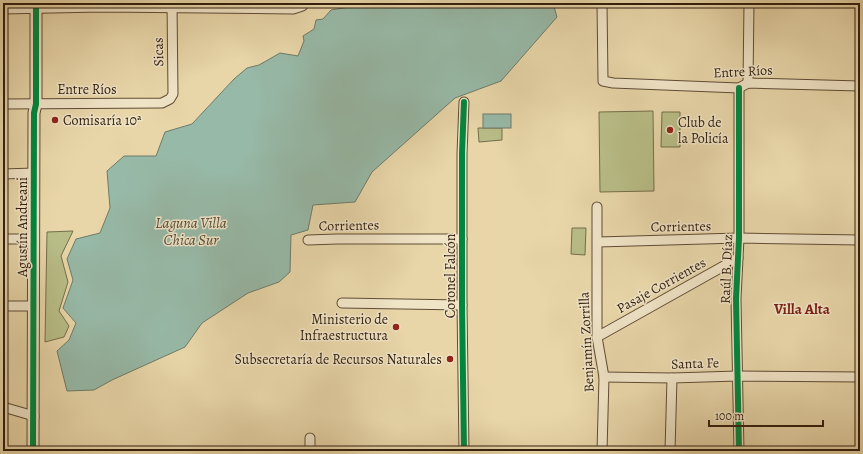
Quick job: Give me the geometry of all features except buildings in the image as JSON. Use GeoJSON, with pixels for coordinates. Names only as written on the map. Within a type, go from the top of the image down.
{"type":"FeatureCollection","features":[{"type":"Feature","properties":{"kind":"street"},"geometry":{"type":"LineString","coordinates":[[3,8],[36,5],[172,5],[293,8],[302,5],[303,3]]}},
{"type":"Feature","properties":{"kind":"street","name":"Entre Ríos"},"geometry":{"type":"LineString","coordinates":[[602,3],[603,81],[613,83],[739,88],[748,83],[860,86]]}},
{"type":"Feature","properties":{"kind":"street"},"geometry":{"type":"LineString","coordinates":[[748,83],[750,3]]}},
{"type":"Feature","properties":{"kind":"street","name":"Agustín Andreani"},"geometry":{"type":"LineString","coordinates":[[34,451],[34,113],[36,104],[36,5]]}},
{"type":"Feature","properties":{"kind":"street","name":"Sicas"},"geometry":{"type":"LineString","coordinates":[[170,99],[173,94],[172,5]]}},
{"type":"Feature","properties":{"kind":"street","name":"Raúl B. Díaz"},"geometry":{"type":"LineString","coordinates":[[739,88],[739,238],[736,299],[739,451]]}},
{"type":"Feature","properties":{"kind":"street","name":"Entre Ríos"},"geometry":{"type":"LineString","coordinates":[[3,104],[162,103],[170,99]]}},
{"type":"Feature","properties":{"kind":"street","name":"Coronel Falcón"},"geometry":{"type":"LineString","coordinates":[[464,102],[462,154],[464,451]]}},
{"type":"Feature","properties":{"kind":"street"},"geometry":{"type":"LineString","coordinates":[[3,174],[34,173]]}},
{"type":"Feature","properties":{"kind":"street","name":"Benjamín Zorrilla"},"geometry":{"type":"LineString","coordinates":[[597,207],[597,337],[604,378],[602,451]]}},
{"type":"Feature","properties":{"kind":"street","name":"Corrientes"},"geometry":{"type":"LineString","coordinates":[[598,242],[739,238],[860,240]]}},
{"type":"Feature","properties":{"kind":"street"},"geometry":{"type":"LineString","coordinates":[[3,239],[34,239]]}},
{"type":"Feature","properties":{"kind":"street","name":"Corrientes"},"geometry":{"type":"LineString","coordinates":[[308,240],[462,239]]}},
{"type":"Feature","properties":{"kind":"street","name":"Pasaje Corrientes"},"geometry":{"type":"LineString","coordinates":[[597,337],[738,258]]}},
{"type":"Feature","properties":{"kind":"street"},"geometry":{"type":"LineString","coordinates":[[342,303],[462,305]]}},
{"type":"Feature","properties":{"kind":"street"},"geometry":{"type":"LineString","coordinates":[[3,306],[34,306]]}},
{"type":"Feature","properties":{"kind":"street","name":"Santa Fe"},"geometry":{"type":"LineString","coordinates":[[604,378],[738,376],[860,377]]}},
{"type":"Feature","properties":{"kind":"street"},"geometry":{"type":"LineString","coordinates":[[670,451],[672,378]]}},
{"type":"Feature","properties":{"kind":"street"},"geometry":{"type":"LineString","coordinates":[[3,407],[34,416]]}},
{"type":"Feature","properties":{"kind":"street"},"geometry":{"type":"LineString","coordinates":[[310,438],[310,451]]}},
{"type":"Feature","properties":{"kind":"green space"},"geometry":{"type":"Polygon","coordinates":[[[653,111],[654,191],[600,192],[599,112],[653,111]]]}},
{"type":"Feature","properties":{"kind":"green space"},"geometry":{"type":"Polygon","coordinates":[[[662,112],[680,112],[680,147],[661,147],[662,112]]]}},
{"type":"Feature","properties":{"kind":"green space"},"geometry":{"type":"Polygon","coordinates":[[[478,128],[502,128],[502,140],[479,142],[478,128]]]}},
{"type":"Feature","properties":{"kind":"green space"},"geometry":{"type":"Polygon","coordinates":[[[572,228],[586,228],[585,255],[571,254],[572,228]]]}},
{"type":"Feature","properties":{"kind":"green space"},"geometry":{"type":"Polygon","coordinates":[[[73,231],[61,256],[68,282],[59,311],[69,326],[64,337],[45,342],[47,232],[73,231]]]}},
{"type":"Feature","properties":{"kind":"water","name":"Laguna Villa Chica Sur"},"geometry":{"type":"Polygon","coordinates":[[[374,3],[553,3],[557,17],[501,81],[455,98],[372,172],[355,202],[313,205],[308,230],[291,235],[290,272],[279,282],[248,293],[202,323],[185,347],[112,380],[94,390],[67,391],[57,351],[69,340],[76,323],[63,308],[73,280],[67,259],[76,239],[100,233],[110,208],[107,171],[124,156],[156,156],[165,132],[192,124],[234,79],[247,68],[259,65],[280,53],[298,56],[304,41],[303,36],[314,29],[316,20],[323,19],[331,10],[374,3]]]}},
{"type":"Feature","properties":{"kind":"water"},"geometry":{"type":"Polygon","coordinates":[[[483,114],[511,114],[511,128],[483,128],[483,114]]]}},
{"type":"Feature","properties":{"kind":"cycle path"},"geometry":{"type":"LineString","coordinates":[[33,451],[34,113],[36,104],[36,3]]}},
{"type":"Feature","properties":{"kind":"cycle path"},"geometry":{"type":"LineString","coordinates":[[739,88],[739,238],[736,299],[739,451]]}},
{"type":"Feature","properties":{"kind":"cycle path"},"geometry":{"type":"LineString","coordinates":[[464,102],[462,154],[462,305],[464,451]]}},
{"type":"Feature","properties":{"kind":"place","name":"Comisaría 10ª"},"geometry":{"type":"Point","coordinates":[55,120]}},
{"type":"Feature","properties":{"kind":"place","name":"Club de la Policía"},"geometry":{"type":"Point","coordinates":[670,130]}},
{"type":"Feature","properties":{"kind":"place","name":"Ministerio de Infraestructura"},"geometry":{"type":"Point","coordinates":[396,327]}},
{"type":"Feature","properties":{"kind":"place","name":"Subsecretaría de Recursos Naturales"},"geometry":{"type":"Point","coordinates":[450,359]}},
{"type":"Feature","properties":{"kind":"district","name":"Villa Alta"},"geometry":{"type":"Point","coordinates":[802,309]}}]}
